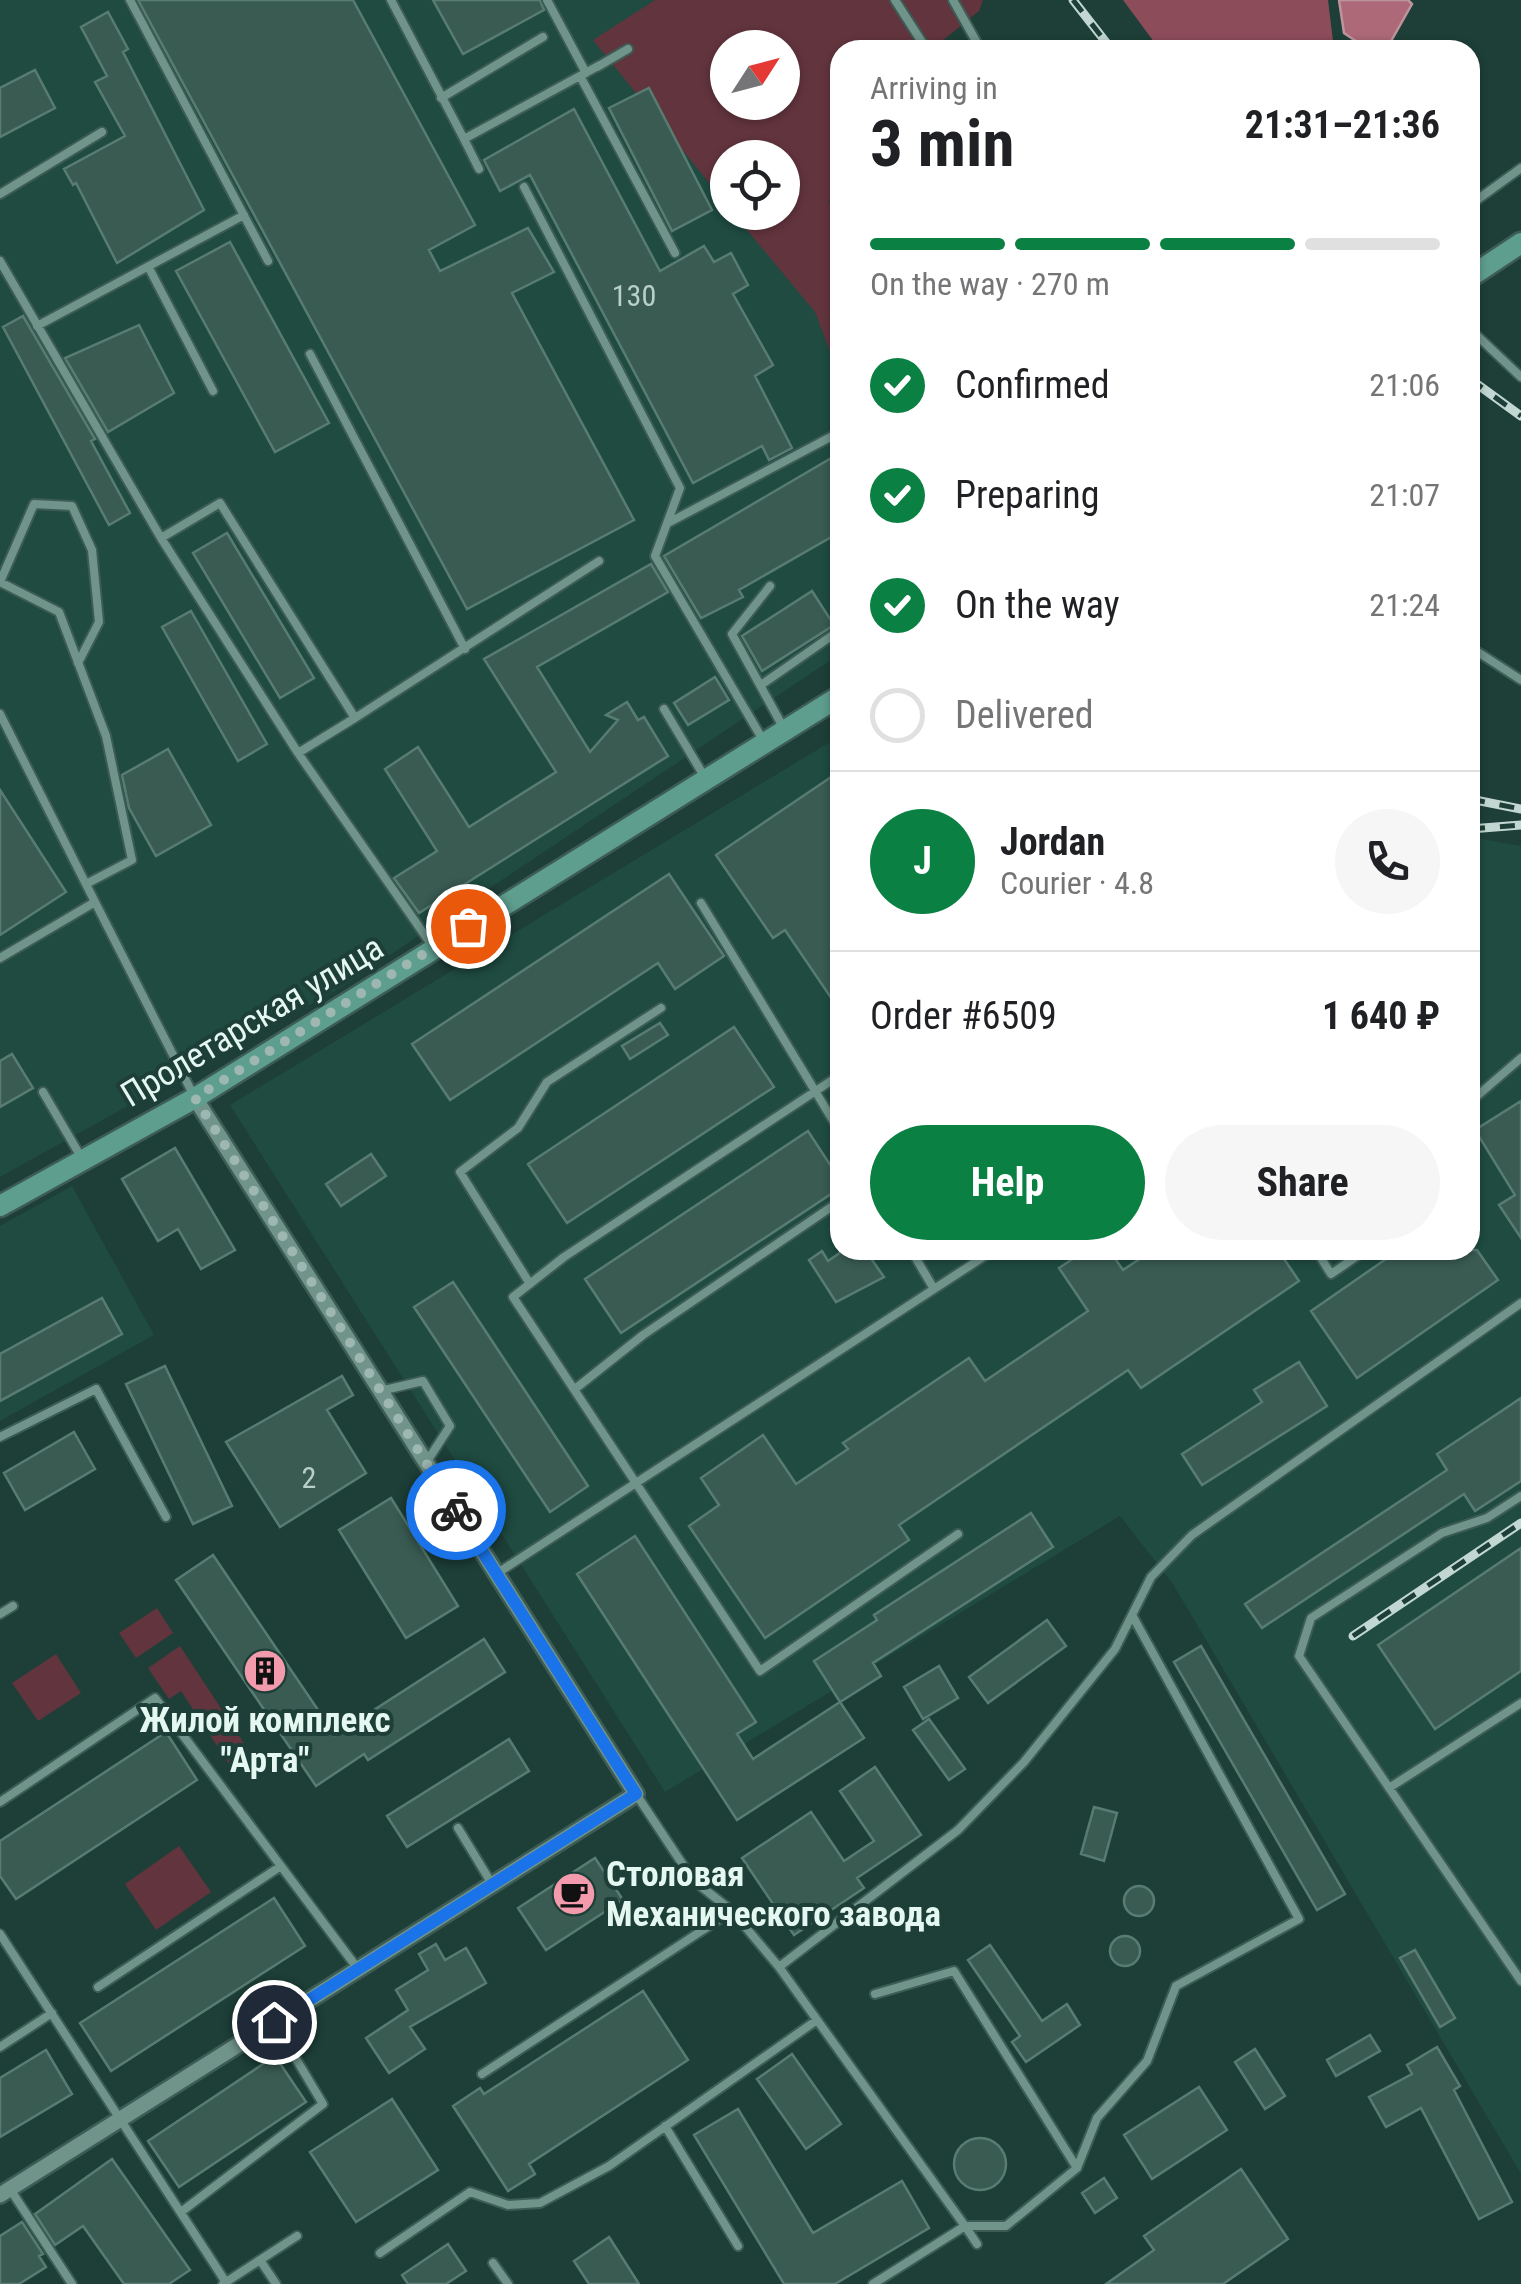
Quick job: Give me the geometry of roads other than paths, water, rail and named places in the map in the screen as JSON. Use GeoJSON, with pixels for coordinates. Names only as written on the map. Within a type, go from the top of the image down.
{"type":"FeatureCollection","features":[{"type":"Feature","properties":{"kind":"street"},"geometry":{"type":"LineString","coordinates":[[1480,270],[1521,243]]}},
{"type":"Feature","properties":{"kind":"street","name":"Пролетарская улица"},"geometry":{"type":"LineString","coordinates":[[0,1206],[195,1098],[830,703]]}},
{"type":"Feature","properties":{"kind":"street"},"geometry":{"type":"LineString","coordinates":[[5,2192],[636,1794],[195,1098]]}},
{"type":"Feature","properties":{"kind":"lane"},"geometry":{"type":"LineString","coordinates":[[130,0],[268,261]]}},
{"type":"Feature","properties":{"kind":"lane"},"geometry":{"type":"LineString","coordinates":[[390,0],[479,169]]}},
{"type":"Feature","properties":{"kind":"lane"},"geometry":{"type":"LineString","coordinates":[[547,0],[590,71],[675,253]]}},
{"type":"Feature","properties":{"kind":"lane"},"geometry":{"type":"LineString","coordinates":[[895,0],[921,40]]}},
{"type":"Feature","properties":{"kind":"lane"},"geometry":{"type":"LineString","coordinates":[[953,0],[975,40]]}},
{"type":"Feature","properties":{"kind":"lane"},"geometry":{"type":"LineString","coordinates":[[441,98],[543,36]]}},
{"type":"Feature","properties":{"kind":"lane"},"geometry":{"type":"LineString","coordinates":[[464,140],[628,49]]}},
{"type":"Feature","properties":{"kind":"lane"},"geometry":{"type":"LineString","coordinates":[[0,194],[102,132]]}},
{"type":"Feature","properties":{"kind":"lane"},"geometry":{"type":"LineString","coordinates":[[1480,198],[1521,168]]}},
{"type":"Feature","properties":{"kind":"lane"},"geometry":{"type":"LineString","coordinates":[[524,187],[680,488],[655,556],[765,743]]}},
{"type":"Feature","properties":{"kind":"lane"},"geometry":{"type":"LineString","coordinates":[[37,326],[244,215]]}},
{"type":"Feature","properties":{"kind":"lane"},"geometry":{"type":"LineString","coordinates":[[0,260],[161,538],[298,753],[434,947]]}},
{"type":"Feature","properties":{"kind":"lane"},"geometry":{"type":"LineString","coordinates":[[149,268],[213,391]]}},
{"type":"Feature","properties":{"kind":"lane"},"geometry":{"type":"LineString","coordinates":[[1480,338],[1521,377]]}},
{"type":"Feature","properties":{"kind":"lane"},"geometry":{"type":"LineString","coordinates":[[310,354],[464,649]]}},
{"type":"Feature","properties":{"kind":"lane"},"geometry":{"type":"LineString","coordinates":[[668,523],[830,437]]}},
{"type":"Feature","properties":{"kind":"lane"},"geometry":{"type":"LineString","coordinates":[[161,538],[220,502],[355,718]]}},
{"type":"Feature","properties":{"kind":"lane"},"geometry":{"type":"LineString","coordinates":[[78,663],[99,622],[92,550],[72,506],[34,504],[0,582],[58,612],[106,736],[132,860],[86,884]]}},
{"type":"Feature","properties":{"kind":"lane"},"geometry":{"type":"LineString","coordinates":[[298,753],[600,561]]}},
{"type":"Feature","properties":{"kind":"lane"},"geometry":{"type":"LineString","coordinates":[[770,586],[732,634],[785,731]]}},
{"type":"Feature","properties":{"kind":"lane"},"geometry":{"type":"LineString","coordinates":[[761,684],[830,637]]}},
{"type":"Feature","properties":{"kind":"lane"},"geometry":{"type":"LineString","coordinates":[[1480,653],[1521,680]]}},
{"type":"Feature","properties":{"kind":"lane"},"geometry":{"type":"LineString","coordinates":[[664,710],[706,780]]}},
{"type":"Feature","properties":{"kind":"lane"},"geometry":{"type":"LineString","coordinates":[[0,714],[195,1098]]}},
{"type":"Feature","properties":{"kind":"lane"},"geometry":{"type":"LineString","coordinates":[[0,958],[96,902]]}},
{"type":"Feature","properties":{"kind":"lane"},"geometry":{"type":"LineString","coordinates":[[701,903],[830,1116]]}},
{"type":"Feature","properties":{"kind":"lane"},"geometry":{"type":"LineString","coordinates":[[530,1284],[460,1172],[518,1128],[547,1082],[661,1008]]}},
{"type":"Feature","properties":{"kind":"lane"},"geometry":{"type":"LineString","coordinates":[[1480,1093],[1521,1058]]}},
{"type":"Feature","properties":{"kind":"lane"},"geometry":{"type":"LineString","coordinates":[[830,1082],[512,1298],[760,1671],[958,1534]]}},
{"type":"Feature","properties":{"kind":"lane"},"geometry":{"type":"LineString","coordinates":[[43,1092],[83,1160]]}},
{"type":"Feature","properties":{"kind":"lane"},"geometry":{"type":"LineString","coordinates":[[575,1390],[643,1335],[830,1208]]}},
{"type":"Feature","properties":{"kind":"lane"},"geometry":{"type":"LineString","coordinates":[[917,1260],[934,1288]]}},
{"type":"Feature","properties":{"kind":"lane"},"geometry":{"type":"LineString","coordinates":[[496,1574],[978,1260]]}},
{"type":"Feature","properties":{"kind":"lane"},"geometry":{"type":"LineString","coordinates":[[1323,1260],[1332,1274],[1352,1260]]}},
{"type":"Feature","properties":{"kind":"lane"},"geometry":{"type":"LineString","coordinates":[[778,1967],[958,1830],[1024,1762],[1115,1649],[1151,1577],[1192,1535],[1521,1303]]}},
{"type":"Feature","properties":{"kind":"lane"},"geometry":{"type":"LineString","coordinates":[[380,1391],[423,1381],[450,1426],[426,1463]]}},
{"type":"Feature","properties":{"kind":"lane"},"geometry":{"type":"LineString","coordinates":[[0,1437],[96,1389],[166,1516]]}},
{"type":"Feature","properties":{"kind":"lane"},"geometry":{"type":"LineString","coordinates":[[1521,1496],[1487,1518],[1442,1533],[1311,1618],[1298,1656],[1521,1982]]}},
{"type":"Feature","properties":{"kind":"lane"},"geometry":{"type":"LineString","coordinates":[[0,1614],[14,1606]]}},
{"type":"Feature","properties":{"kind":"lane"},"geometry":{"type":"LineString","coordinates":[[873,2284],[965,2226],[1006,2226],[1077,2168],[1097,2118],[1147,2062],[1176,1986],[1299,1919],[1132,1615]]}},
{"type":"Feature","properties":{"kind":"lane"},"geometry":{"type":"LineString","coordinates":[[0,1802],[155,1698],[358,1969]]}},
{"type":"Feature","properties":{"kind":"lane"},"geometry":{"type":"LineString","coordinates":[[1389,1788],[1521,1702]]}},
{"type":"Feature","properties":{"kind":"lane"},"geometry":{"type":"LineString","coordinates":[[636,1794],[693,1880],[732,1911],[778,1967],[978,2244]]}},
{"type":"Feature","properties":{"kind":"lane"},"geometry":{"type":"LineString","coordinates":[[458,1828],[492,1885]]}},
{"type":"Feature","properties":{"kind":"lane"},"geometry":{"type":"LineString","coordinates":[[98,1986],[281,1866]]}},
{"type":"Feature","properties":{"kind":"lane"},"geometry":{"type":"LineString","coordinates":[[482,2074],[732,1911]]}},
{"type":"Feature","properties":{"kind":"lane"},"geometry":{"type":"LineString","coordinates":[[0,1934],[225,2283],[297,2236]]}},
{"type":"Feature","properties":{"kind":"lane"},"geometry":{"type":"LineString","coordinates":[[875,1994],[954,1971],[1077,2168]]}},
{"type":"Feature","properties":{"kind":"lane"},"geometry":{"type":"LineString","coordinates":[[0,2047],[52,2013]]}},
{"type":"Feature","properties":{"kind":"lane"},"geometry":{"type":"LineString","coordinates":[[380,2253],[470,2192],[508,2205],[540,2203],[609,2166],[817,2020]]}},
{"type":"Feature","properties":{"kind":"lane"},"geometry":{"type":"LineString","coordinates":[[181,2212],[323,2104],[274,2022]]}},
{"type":"Feature","properties":{"kind":"lane"},"geometry":{"type":"LineString","coordinates":[[665,2126],[738,2246]]}},
{"type":"Feature","properties":{"kind":"lane"},"geometry":{"type":"LineString","coordinates":[[5,2192],[72,2284]]}},
{"type":"Feature","properties":{"kind":"lane"},"geometry":{"type":"LineString","coordinates":[[260,2260],[276,2284]]}},
{"type":"Feature","properties":{"kind":"lane"},"geometry":{"type":"LineString","coordinates":[[493,2263],[508,2284]]}},
{"type":"Feature","properties":{"kind":"railway"},"geometry":{"type":"LineString","coordinates":[[1073,0],[1104,40]]}},
{"type":"Feature","properties":{"kind":"railway"},"geometry":{"type":"LineString","coordinates":[[1480,386],[1521,416]]}},
{"type":"Feature","properties":{"kind":"railway"},"geometry":{"type":"LineString","coordinates":[[1480,801],[1521,809]]}},
{"type":"Feature","properties":{"kind":"railway"},"geometry":{"type":"LineString","coordinates":[[1480,828],[1521,825]]}},
{"type":"Feature","properties":{"kind":"railway"},"geometry":{"type":"LineString","coordinates":[[1353,1636],[1521,1523]]}},
{"type":"Feature","properties":{"kind":"place","name":"Жилой комплекс \"Арта\""},"geometry":{"type":"Point","coordinates":[265,1671]}},
{"type":"Feature","properties":{"kind":"place","name":"Столовая Механического завода"},"geometry":{"type":"Point","coordinates":[574,1894]}}]}
